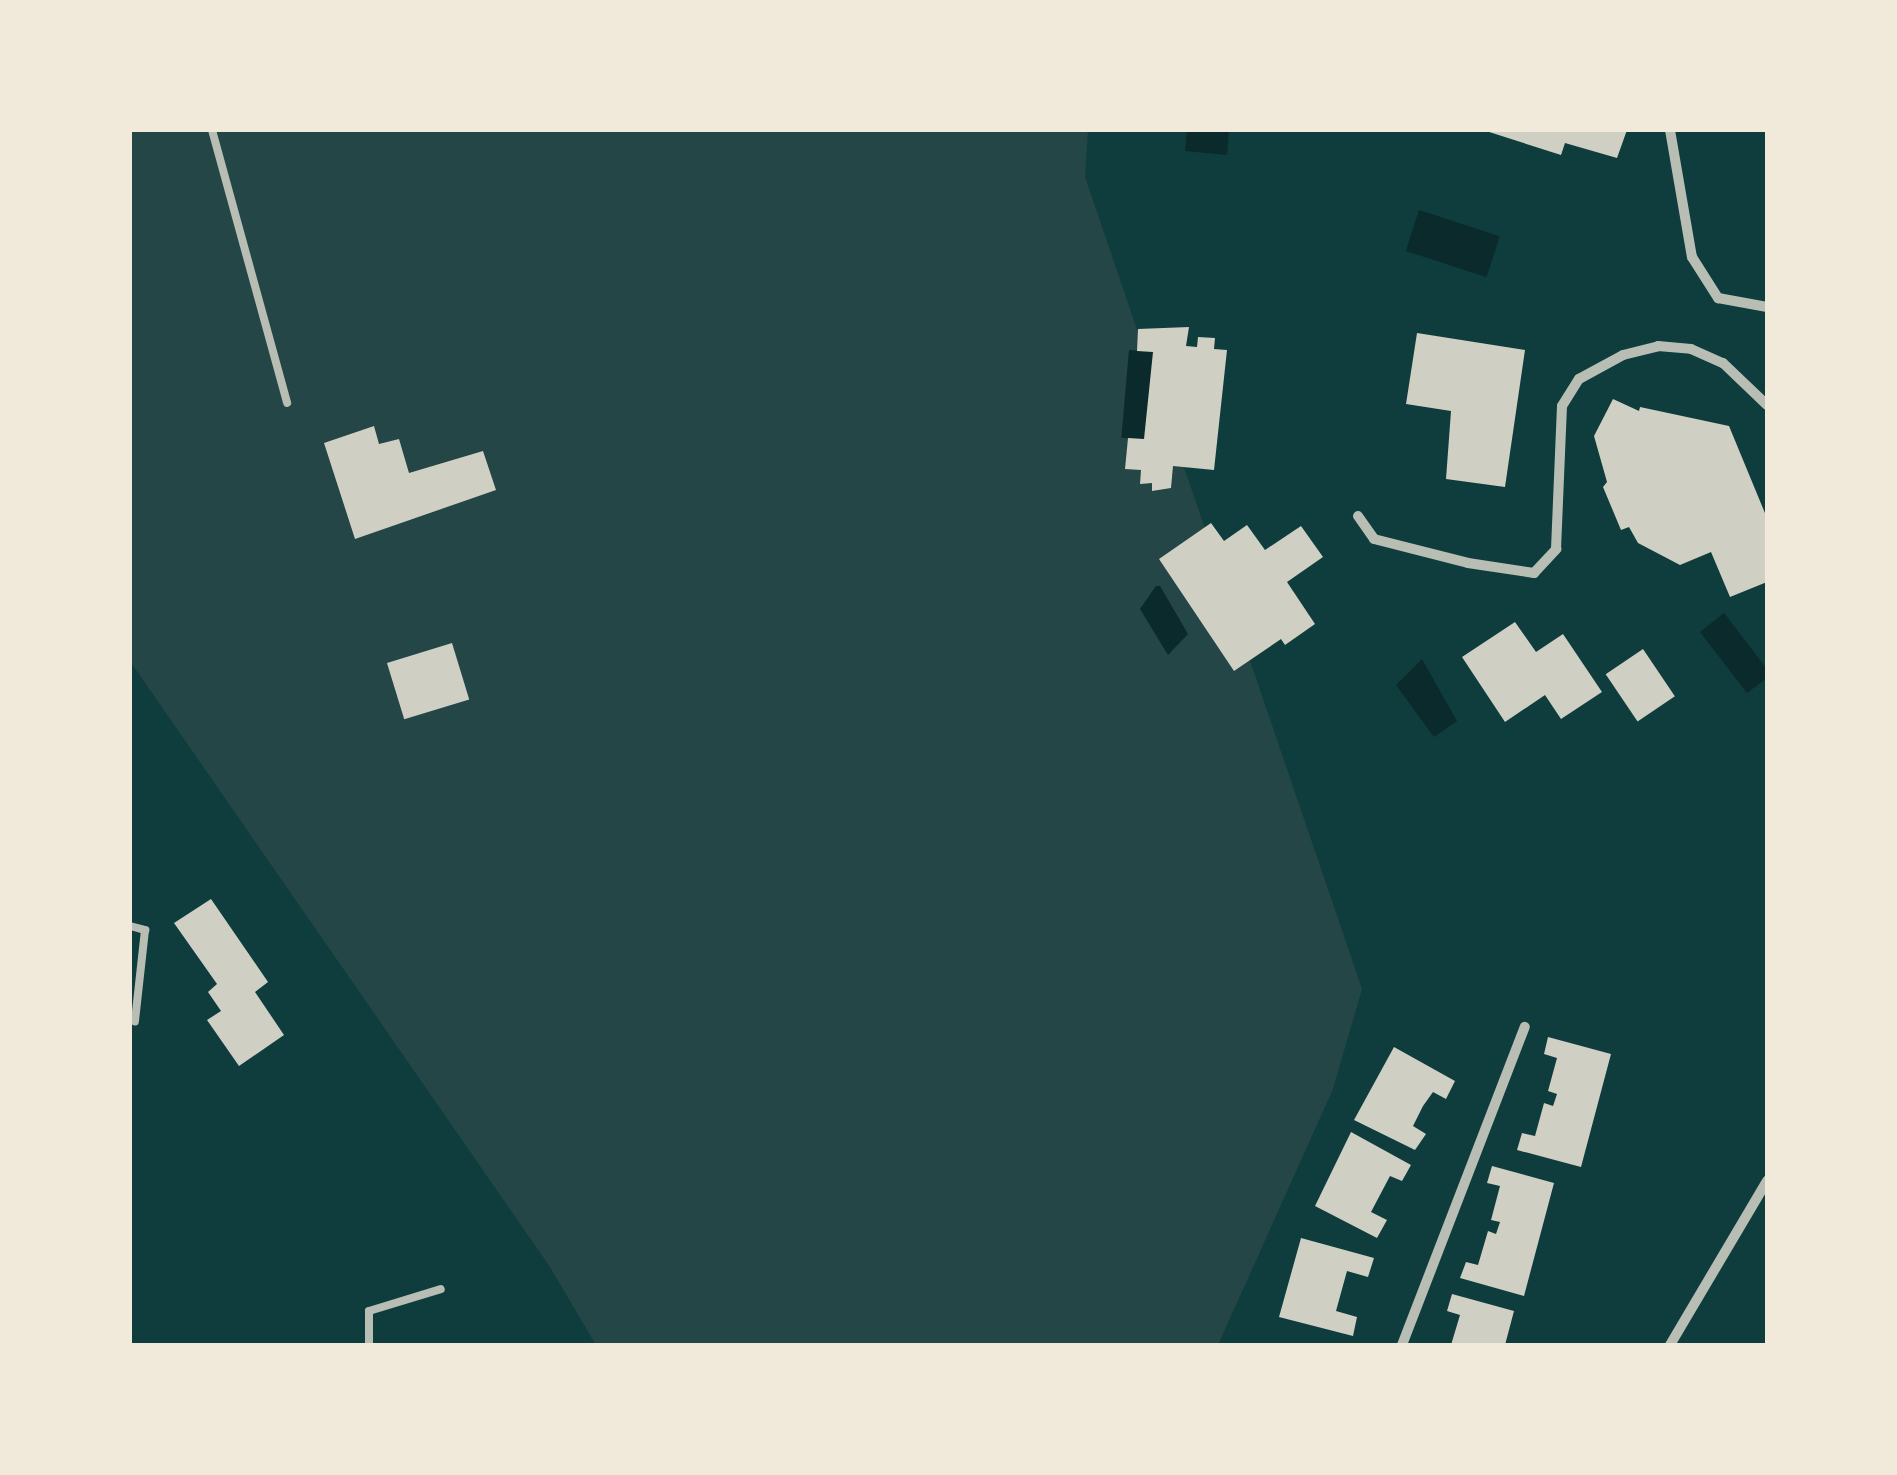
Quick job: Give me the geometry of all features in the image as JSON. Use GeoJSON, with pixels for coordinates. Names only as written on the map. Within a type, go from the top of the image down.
{"type":"FeatureCollection","features":[{"type":"Feature","properties":{"kind":"street"},"geometry":{"type":"LineString","coordinates":[[1670,130],[1692,256],[1718,298],[1767,307]]}},
{"type":"Feature","properties":{"kind":"street"},"geometry":{"type":"LineString","coordinates":[[1358,516],[1374,538],[1468,563],[1534,573],[1556,549],[1562,406],[1580,379],[1623,355],[1658,346],[1691,349],[1722,364],[1767,405]]}},
{"type":"Feature","properties":{"kind":"street"},"geometry":{"type":"LineString","coordinates":[[1402,1345],[1525,1027]]}},
{"type":"Feature","properties":{"kind":"street"},"geometry":{"type":"LineString","coordinates":[[1670,1345],[1767,1180]]}},
{"type":"Feature","properties":{"kind":"lane"},"geometry":{"type":"LineString","coordinates":[[212,130],[286,403]]}},
{"type":"Feature","properties":{"kind":"lane"},"geometry":{"type":"LineString","coordinates":[[130,926],[144,930],[136,1021]]}},
{"type":"Feature","properties":{"kind":"lane"},"geometry":{"type":"LineString","coordinates":[[369,1345],[369,1312],[441,1290]]}},
{"type":"Feature","properties":{"kind":"shaded area"},"geometry":{"type":"Polygon","coordinates":[[[130,130],[1088,130],[1085,177],[1362,989],[1333,1089],[1218,1345],[596,1345],[550,1267],[130,661],[130,130]]]}},
{"type":"Feature","properties":{"kind":"shaded area"},"geometry":{"type":"Polygon","coordinates":[[[1187,130],[1229,130],[1227,155],[1185,151],[1187,130]]]}},
{"type":"Feature","properties":{"kind":"shaded area"},"geometry":{"type":"Polygon","coordinates":[[[1419,210],[1500,236],[1487,277],[1406,251],[1419,210]]]}},
{"type":"Feature","properties":{"kind":"shaded area"},"geometry":{"type":"Polygon","coordinates":[[[1129,350],[1153,352],[1145,440],[1121,438],[1129,350]]]}},
{"type":"Feature","properties":{"kind":"shaded area"},"geometry":{"type":"Polygon","coordinates":[[[1156,586],[1160,586],[1188,634],[1168,655],[1140,609],[1156,586]]]}},
{"type":"Feature","properties":{"kind":"shaded area"},"geometry":{"type":"Polygon","coordinates":[[[1724,613],[1767,669],[1767,678],[1747,693],[1700,632],[1724,613]]]}},
{"type":"Feature","properties":{"kind":"shaded area"},"geometry":{"type":"Polygon","coordinates":[[[1422,659],[1457,721],[1434,737],[1396,685],[1422,659]]]}},
{"type":"Feature","properties":{"kind":"building"},"geometry":{"type":"Polygon","coordinates":[[[1483,130],[1627,130],[1617,158],[1565,143],[1561,155],[1483,130]]]}},
{"type":"Feature","properties":{"kind":"building"},"geometry":{"type":"Polygon","coordinates":[[[1189,327],[1186,346],[1197,347],[1198,337],[1215,338],[1214,349],[1227,350],[1214,470],[1173,466],[1171,488],[1152,491],[1152,483],[1140,484],[1141,470],[1125,469],[1128,438],[1144,439],[1153,352],[1137,351],[1138,329],[1189,327]]]}},
{"type":"Feature","properties":{"kind":"building"},"geometry":{"type":"Polygon","coordinates":[[[1417,333],[1525,350],[1505,487],[1446,479],[1451,411],[1406,404],[1417,333]]]}},
{"type":"Feature","properties":{"kind":"building"},"geometry":{"type":"Polygon","coordinates":[[[1613,399],[1639,411],[1640,407],[1729,426],[1767,518],[1767,582],[1730,597],[1711,552],[1680,565],[1638,543],[1629,527],[1621,530],[1603,487],[1607,482],[1594,436],[1613,399]]]}},
{"type":"Feature","properties":{"kind":"building"},"geometry":{"type":"Polygon","coordinates":[[[374,426],[379,444],[399,439],[409,473],[483,451],[496,490],[355,539],[324,443],[374,426]]]}},
{"type":"Feature","properties":{"kind":"building"},"geometry":{"type":"Polygon","coordinates":[[[1211,523],[1224,541],[1247,525],[1265,550],[1301,526],[1323,557],[1287,582],[1315,624],[1285,645],[1281,639],[1234,671],[1159,559],[1211,523]]]}},
{"type":"Feature","properties":{"kind":"building"},"geometry":{"type":"Polygon","coordinates":[[[1515,622],[1536,652],[1563,634],[1602,692],[1561,719],[1545,695],[1505,722],[1462,657],[1515,622]]]}},
{"type":"Feature","properties":{"kind":"building"},"geometry":{"type":"Polygon","coordinates":[[[452,643],[469,699],[404,719],[387,663],[452,643]]]}},
{"type":"Feature","properties":{"kind":"building"},"geometry":{"type":"Polygon","coordinates":[[[1643,649],[1675,696],[1638,721],[1606,674],[1643,649]]]}},
{"type":"Feature","properties":{"kind":"building"},"geometry":{"type":"Polygon","coordinates":[[[211,899],[268,982],[255,992],[284,1035],[239,1066],[207,1020],[221,1011],[208,992],[217,984],[174,923],[211,899]]]}},
{"type":"Feature","properties":{"kind":"building"},"geometry":{"type":"Polygon","coordinates":[[[1548,1037],[1611,1054],[1581,1167],[1517,1150],[1522,1133],[1535,1136],[1544,1103],[1553,1106],[1557,1094],[1548,1091],[1557,1058],[1544,1054],[1548,1037]]]}},
{"type":"Feature","properties":{"kind":"building"},"geometry":{"type":"Polygon","coordinates":[[[1394,1047],[1455,1081],[1446,1099],[1433,1092],[1423,1106],[1413,1126],[1426,1134],[1415,1150],[1354,1120],[1394,1047]]]}},
{"type":"Feature","properties":{"kind":"building"},"geometry":{"type":"Polygon","coordinates":[[[1351,1132],[1411,1165],[1402,1181],[1390,1176],[1371,1212],[1387,1220],[1377,1238],[1315,1206],[1351,1132]]]}},
{"type":"Feature","properties":{"kind":"building"},"geometry":{"type":"Polygon","coordinates":[[[1492,1166],[1554,1183],[1524,1296],[1460,1278],[1466,1262],[1478,1265],[1488,1231],[1496,1234],[1500,1222],[1491,1220],[1500,1186],[1487,1183],[1492,1166]]]}},
{"type":"Feature","properties":{"kind":"building"},"geometry":{"type":"Polygon","coordinates":[[[1301,1238],[1374,1258],[1368,1277],[1347,1271],[1336,1311],[1357,1317],[1353,1336],[1279,1317],[1301,1238]]]}},
{"type":"Feature","properties":{"kind":"building"},"geometry":{"type":"Polygon","coordinates":[[[1452,1294],[1514,1311],[1505,1345],[1451,1345],[1460,1315],[1447,1311],[1452,1294]]]}}]}
